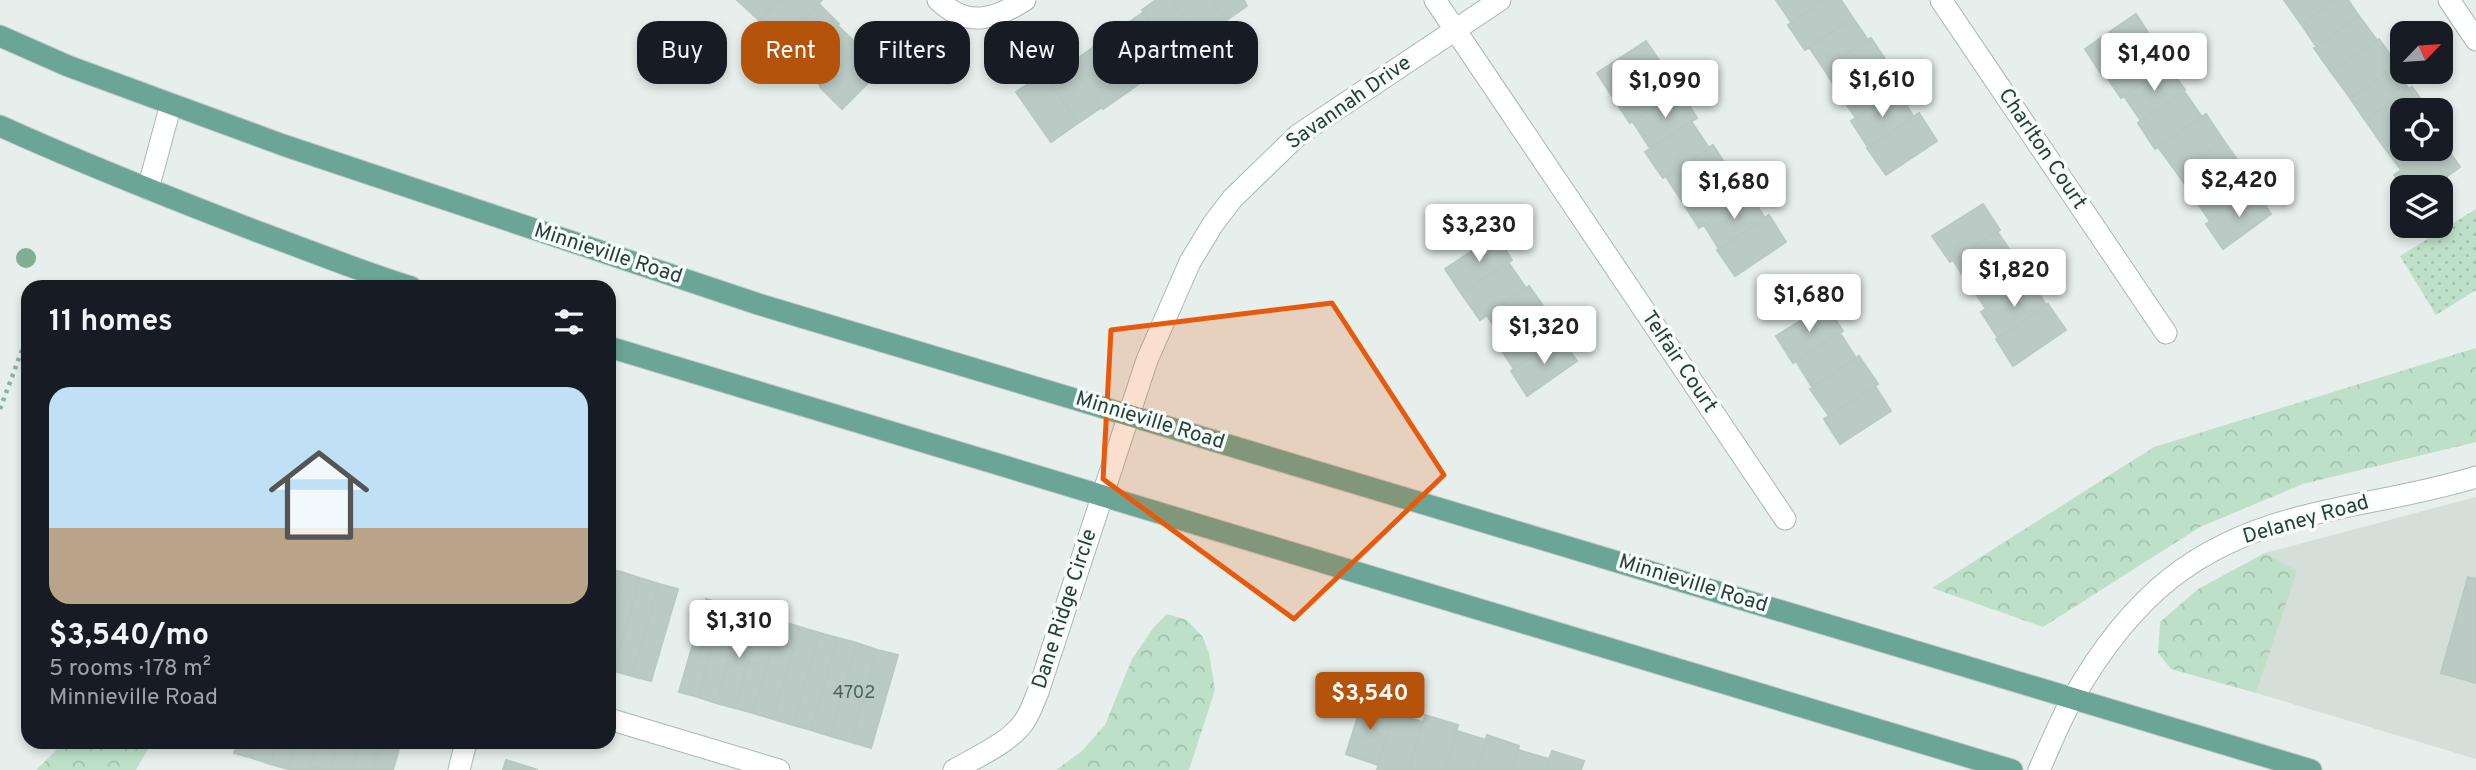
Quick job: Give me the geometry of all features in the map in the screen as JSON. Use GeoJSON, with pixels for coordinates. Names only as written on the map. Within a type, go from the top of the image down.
{"type":"FeatureCollection","features":[{"type":"Feature","properties":{"kind":"main road","name":"Minnieville Road"},"geometry":{"type":"LineString","coordinates":[[0,36],[68,66],[283,145],[758,304],[2311,770]]}},
{"type":"Feature","properties":{"kind":"main road"},"geometry":{"type":"LineString","coordinates":[[0,127],[148,189],[387,280]]}},
{"type":"Feature","properties":{"kind":"main road"},"geometry":{"type":"LineString","coordinates":[[616,349],[2012,770]]}},
{"type":"Feature","properties":{"kind":"street"},"geometry":{"type":"LineString","coordinates":[[938,0],[953,14],[977,18],[1001,14],[1025,0]]}},
{"type":"Feature","properties":{"kind":"street"},"geometry":{"type":"LineString","coordinates":[[1435,0],[1455,30]]}},
{"type":"Feature","properties":{"kind":"street","name":"Savannah Drive"},"geometry":{"type":"LineString","coordinates":[[1130,414],[1147,360],[1190,262],[1213,224],[1233,198],[1298,135],[1500,0]]}},
{"type":"Feature","properties":{"kind":"street","name":"Charlton Court"},"geometry":{"type":"LineString","coordinates":[[1941,0],[2166,333]]}},
{"type":"Feature","properties":{"kind":"street"},"geometry":{"type":"LineString","coordinates":[[2449,0],[2476,40]]}},
{"type":"Feature","properties":{"kind":"street","name":"Telfair Court"},"geometry":{"type":"LineString","coordinates":[[1455,30],[1785,519]]}},
{"type":"Feature","properties":{"kind":"street"},"geometry":{"type":"LineString","coordinates":[[148,189],[172,104]]}},
{"type":"Feature","properties":{"kind":"street","name":"Dane Ridge Circle"},"geometry":{"type":"LineString","coordinates":[[954,770],[1011,735],[1030,711],[1130,414]]}},
{"type":"Feature","properties":{"kind":"street","name":"Delaney Road"},"geometry":{"type":"LineString","coordinates":[[2039,770],[2072,699],[2131,613],[2167,579],[2214,548],[2266,527],[2476,477]]}},
{"type":"Feature","properties":{"kind":"street"},"geometry":{"type":"LineString","coordinates":[[616,721],[779,770]]}},
{"type":"Feature","properties":{"kind":"street"},"geometry":{"type":"LineString","coordinates":[[458,770],[464,749]]}},
{"type":"Feature","properties":{"kind":"path"},"geometry":{"type":"LineString","coordinates":[[0,409],[21,353]]}},
{"type":"Feature","properties":{"kind":"highlighted area"},"geometry":{"type":"Polygon","coordinates":[[[1332,303],[1444,475],[1294,619],[1103,479],[1111,330],[1332,303]]]}},
{"type":"Feature","properties":{"kind":"shaded area"},"geometry":{"type":"Polygon","coordinates":[[[2476,497],[2476,759],[2256,693],[2296,571],[2265,553],[2476,497]]]}},
{"type":"Feature","properties":{"kind":"green space"},"geometry":{"type":"Polygon","coordinates":[[[2476,209],[2476,290],[2436,315],[2400,256],[2429,238],[2453,238],[2453,223],[2476,209]]]}},
{"type":"Feature","properties":{"kind":"green space"},"geometry":{"type":"Polygon","coordinates":[[[2476,348],[2476,442],[2303,484],[2200,527],[2043,627],[1932,588],[2154,447],[2476,348]]]}},
{"type":"Feature","properties":{"kind":"green space"},"geometry":{"type":"Polygon","coordinates":[[[2265,553],[2297,571],[2256,693],[2171,669],[2158,653],[2160,622],[2198,589],[2265,553]]]}},
{"type":"Feature","properties":{"kind":"green space"},"geometry":{"type":"Polygon","coordinates":[[[1167,614],[1187,620],[1202,636],[1209,653],[1215,690],[1189,770],[1056,770],[1082,751],[1105,725],[1132,659],[1154,627],[1167,614]]]}},
{"type":"Feature","properties":{"kind":"green space"},"geometry":{"type":"Polygon","coordinates":[[[58,749],[148,749],[136,770],[36,770],[58,749]]]}},
{"type":"Feature","properties":{"kind":"building"},"geometry":{"type":"Polygon","coordinates":[[[737,0],[779,0],[759,20],[737,0]]]}},
{"type":"Feature","properties":{"kind":"building"},"geometry":{"type":"Polygon","coordinates":[[[779,0],[822,0],[802,21],[759,20],[779,0]]]}},
{"type":"Feature","properties":{"kind":"building"},"geometry":{"type":"Polygon","coordinates":[[[1156,0],[1171,0],[1186,21],[1150,21],[1142,10],[1156,0]]]}},
{"type":"Feature","properties":{"kind":"building"},"geometry":{"type":"Polygon","coordinates":[[[1171,0],[1211,0],[1225,21],[1186,21],[1171,0]]]}},
{"type":"Feature","properties":{"kind":"building"},"geometry":{"type":"Polygon","coordinates":[[[1211,0],[1244,0],[1247,6],[1225,21],[1211,0]]]}},
{"type":"Feature","properties":{"kind":"building"},"geometry":{"type":"Polygon","coordinates":[[[1776,0],[1824,0],[1791,22],[1776,0]]]}},
{"type":"Feature","properties":{"kind":"building"},"geometry":{"type":"Polygon","coordinates":[[[1824,0],[1841,0],[1853,18],[1805,50],[1788,25],[1824,0]]]}},
{"type":"Feature","properties":{"kind":"building"},"geometry":{"type":"Polygon","coordinates":[[[2284,0],[2336,0],[2301,24],[2284,0]]]}},
{"type":"Feature","properties":{"kind":"building"},"geometry":{"type":"Polygon","coordinates":[[[2336,0],[2348,0],[2359,16],[2316,46],[2301,24],[2336,0]]]}},
{"type":"Feature","properties":{"kind":"building"},"geometry":{"type":"Polygon","coordinates":[[[819,4],[836,21],[802,21],[819,4]]]}},
{"type":"Feature","properties":{"kind":"building"},"geometry":{"type":"Polygon","coordinates":[[[1144,12],[1150,21],[1131,21],[1144,12]]]}},
{"type":"Feature","properties":{"kind":"building"},"geometry":{"type":"Polygon","coordinates":[[[2136,14],[2153,40],[2102,75],[2085,49],[2136,14]]]}},
{"type":"Feature","properties":{"kind":"building"},"geometry":{"type":"Polygon","coordinates":[[[2359,16],[2377,40],[2331,72],[2314,48],[2359,16]]]}},
{"type":"Feature","properties":{"kind":"building"},"geometry":{"type":"Polygon","coordinates":[[[1853,18],[1868,40],[1824,69],[1809,47],[1853,18]]]}},
{"type":"Feature","properties":{"kind":"building"},"geometry":{"type":"Polygon","coordinates":[[[840,28],[854,41],[854,53],[840,67],[840,28]]]}},
{"type":"Feature","properties":{"kind":"building"},"geometry":{"type":"Polygon","coordinates":[[[1871,38],[1889,65],[1841,97],[1824,69],[1871,38]]]}},
{"type":"Feature","properties":{"kind":"building"},"geometry":{"type":"Polygon","coordinates":[[[2379,39],[2390,54],[2390,70],[2350,98],[2331,72],[2379,39]]]}},
{"type":"Feature","properties":{"kind":"building"},"geometry":{"type":"Polygon","coordinates":[[[1646,41],[1663,66],[1614,99],[1597,73],[1646,41]]]}},
{"type":"Feature","properties":{"kind":"building"},"geometry":{"type":"Polygon","coordinates":[[[2149,43],[2165,68],[2121,98],[2104,73],[2149,43]]]}},
{"type":"Feature","properties":{"kind":"building"},"geometry":{"type":"Polygon","coordinates":[[[1093,48],[1093,84],[1120,84],[1126,93],[1103,109],[1079,74],[1079,57],[1093,48]]]}},
{"type":"Feature","properties":{"kind":"building"},"geometry":{"type":"Polygon","coordinates":[[[854,52],[854,84],[867,84],[842,109],[820,87],[823,84],[840,84],[840,67],[854,52]]]}},
{"type":"Feature","properties":{"kind":"building"},"geometry":{"type":"Polygon","coordinates":[[[2168,65],[2185,90],[2141,121],[2124,96],[2168,65]]]}},
{"type":"Feature","properties":{"kind":"building"},"geometry":{"type":"Polygon","coordinates":[[[1886,67],[1900,88],[1856,118],[1841,97],[1886,67]]]}},
{"type":"Feature","properties":{"kind":"building"},"geometry":{"type":"Polygon","coordinates":[[[1660,68],[1676,93],[1630,123],[1614,99],[1660,68]]]}},
{"type":"Feature","properties":{"kind":"building"},"geometry":{"type":"Polygon","coordinates":[[[2390,71],[2390,84],[2405,84],[2409,89],[2396,98],[2390,98],[2390,102],[2365,120],[2350,98],[2390,71]]]}},
{"type":"Feature","properties":{"kind":"building"},"geometry":{"type":"Polygon","coordinates":[[[1079,74],[1102,107],[1078,123],[1051,84],[1079,84],[1079,74]]]}},
{"type":"Feature","properties":{"kind":"building"},"geometry":{"type":"Polygon","coordinates":[[[1028,84],[1050,84],[1078,123],[1051,142],[1016,92],[1028,84]]]}},
{"type":"Feature","properties":{"kind":"building"},"geometry":{"type":"Polygon","coordinates":[[[1120,84],[1138,84],[1126,93],[1120,84]]]}},
{"type":"Feature","properties":{"kind":"building"},"geometry":{"type":"Polygon","coordinates":[[[2412,87],[2420,98],[2396,98],[2412,87]]]}},
{"type":"Feature","properties":{"kind":"building"},"geometry":{"type":"Polygon","coordinates":[[[1680,91],[1697,118],[1650,148],[1633,122],[1680,91]]]}},
{"type":"Feature","properties":{"kind":"building"},"geometry":{"type":"Polygon","coordinates":[[[1897,91],[1914,117],[1868,147],[1851,121],[1897,91]]]}},
{"type":"Feature","properties":{"kind":"building"},"geometry":{"type":"Polygon","coordinates":[[[2184,91],[2202,117],[2155,149],[2138,123],[2184,91]]]}},
{"type":"Feature","properties":{"kind":"building"},"geometry":{"type":"Polygon","coordinates":[[[2390,102],[2390,143],[2384,147],[2365,120],[2390,102]]]}},
{"type":"Feature","properties":{"kind":"building"},"geometry":{"type":"Polygon","coordinates":[[[1919,113],[1937,141],[1886,175],[1867,148],[1919,113]]]}},
{"type":"Feature","properties":{"kind":"building"},"geometry":{"type":"Polygon","coordinates":[[[2206,114],[2224,141],[2177,173],[2158,147],[2206,114]]]}},
{"type":"Feature","properties":{"kind":"building"},"geometry":{"type":"Polygon","coordinates":[[[1691,121],[1709,148],[1663,178],[1645,152],[1691,121]]]}},
{"type":"Feature","properties":{"kind":"building"},"geometry":{"type":"Polygon","coordinates":[[[2224,141],[2241,165],[2194,198],[2177,173],[2224,141]]]}},
{"type":"Feature","properties":{"kind":"building"},"geometry":{"type":"Polygon","coordinates":[[[2390,143],[2390,155],[2384,147],[2390,143]]]}},
{"type":"Feature","properties":{"kind":"building"},"geometry":{"type":"Polygon","coordinates":[[[1713,145],[1729,170],[1682,201],[1666,177],[1713,145]]]}},
{"type":"Feature","properties":{"kind":"building"},"geometry":{"type":"Polygon","coordinates":[[[2453,157],[2460,167],[2449,175],[2394,175],[2414,161],[2453,161],[2453,157]]]}},
{"type":"Feature","properties":{"kind":"building"},"geometry":{"type":"Polygon","coordinates":[[[2394,161],[2414,161],[2401,170],[2394,161]]]}},
{"type":"Feature","properties":{"kind":"building"},"geometry":{"type":"Polygon","coordinates":[[[2236,169],[2252,192],[2210,221],[2194,198],[2236,169]]]}},
{"type":"Feature","properties":{"kind":"building"},"geometry":{"type":"Polygon","coordinates":[[[1726,172],[1743,198],[1699,228],[1682,201],[1726,172]]]}},
{"type":"Feature","properties":{"kind":"building"},"geometry":{"type":"Polygon","coordinates":[[[2255,190],[2271,214],[2223,249],[2206,224],[2255,190]]]}},
{"type":"Feature","properties":{"kind":"building"},"geometry":{"type":"Polygon","coordinates":[[[1749,194],[1765,218],[1719,249],[1704,225],[1749,194]]]}},
{"type":"Feature","properties":{"kind":"building"},"geometry":{"type":"Polygon","coordinates":[[[1983,204],[2000,230],[1950,262],[1932,236],[1983,204]]]}},
{"type":"Feature","properties":{"kind":"building"},"geometry":{"type":"Polygon","coordinates":[[[1769,215],[1786,242],[1735,276],[1717,250],[1769,215]]]}},
{"type":"Feature","properties":{"kind":"building"},"geometry":{"type":"Polygon","coordinates":[[[1997,231],[2013,255],[1968,284],[1953,260],[1997,231]]]}},
{"type":"Feature","properties":{"kind":"building"},"geometry":{"type":"Polygon","coordinates":[[[1496,235],[1512,260],[1461,293],[1445,269],[1496,235]]]}},
{"type":"Feature","properties":{"kind":"building"},"geometry":{"type":"Polygon","coordinates":[[[2015,253],[2033,278],[1986,309],[1969,283],[2015,253]]]}},
{"type":"Feature","properties":{"kind":"building"},"geometry":{"type":"Polygon","coordinates":[[[1508,262],[1526,288],[1480,320],[1461,293],[1508,262]]]}},
{"type":"Feature","properties":{"kind":"building"},"geometry":{"type":"Polygon","coordinates":[[[2030,280],[2046,305],[1998,338],[1981,312],[2030,280]]]}},
{"type":"Feature","properties":{"kind":"building"},"geometry":{"type":"Polygon","coordinates":[[[1529,286],[1546,310],[1504,340],[1487,316],[1529,286]]]}},
{"type":"Feature","properties":{"kind":"building"},"geometry":{"type":"Polygon","coordinates":[[[2048,304],[2066,330],[2013,366],[1996,339],[2048,304]]]}},
{"type":"Feature","properties":{"kind":"building"},"geometry":{"type":"Polygon","coordinates":[[[1826,305],[1843,331],[1793,363],[1776,336],[1826,305]]]}},
{"type":"Feature","properties":{"kind":"building"},"geometry":{"type":"Polygon","coordinates":[[[1543,313],[1560,337],[1514,369],[1498,345],[1543,313]]]}},
{"type":"Feature","properties":{"kind":"building"},"geometry":{"type":"Polygon","coordinates":[[[1840,333],[1856,358],[1812,387],[1796,361],[1840,333]]]}},
{"type":"Feature","properties":{"kind":"building"},"geometry":{"type":"Polygon","coordinates":[[[1560,337],[1577,361],[1527,396],[1511,371],[1560,337]]]}},
{"type":"Feature","properties":{"kind":"building"},"geometry":{"type":"Polygon","coordinates":[[[1859,356],[1878,384],[1829,416],[1810,389],[1859,356]]]}},
{"type":"Feature","properties":{"kind":"building"},"geometry":{"type":"Polygon","coordinates":[[[1875,386],[1891,411],[1840,444],[1824,419],[1875,386]]]}},
{"type":"Feature","properties":{"kind":"building"},"geometry":{"type":"Polygon","coordinates":[[[616,571],[621,572],[616,589],[616,571]]]}},
{"type":"Feature","properties":{"kind":"building"},"geometry":{"type":"Polygon","coordinates":[[[621,572],[640,578],[616,664],[616,589],[621,572]]]}},
{"type":"Feature","properties":{"kind":"building"},"geometry":{"type":"Polygon","coordinates":[[[2468,577],[2476,579],[2476,683],[2441,673],[2468,577]]]}},
{"type":"Feature","properties":{"kind":"building"},"geometry":{"type":"Polygon","coordinates":[[[640,578],[659,584],[632,676],[616,672],[640,578]]]}},
{"type":"Feature","properties":{"kind":"building"},"geometry":{"type":"Polygon","coordinates":[[[659,584],[678,589],[651,681],[632,676],[659,584]]]}},
{"type":"Feature","properties":{"kind":"building"},"geometry":{"type":"Polygon","coordinates":[[[706,599],[724,604],[698,697],[679,692],[706,599]]]}},
{"type":"Feature","properties":{"kind":"building"},"geometry":{"type":"Polygon","coordinates":[[[724,604],[743,610],[716,703],[698,697],[724,604]]]}},
{"type":"Feature","properties":{"kind":"building"},"geometry":{"type":"Polygon","coordinates":[[[743,610],[761,616],[735,708],[716,703],[743,610]]]}},
{"type":"Feature","properties":{"kind":"building"},"geometry":{"type":"Polygon","coordinates":[[[761,616],[780,621],[753,713],[735,708],[761,616]]]}},
{"type":"Feature","properties":{"kind":"building"},"geometry":{"type":"Polygon","coordinates":[[[780,621],[800,627],[773,719],[753,713],[780,621]]]}},
{"type":"Feature","properties":{"kind":"building"},"geometry":{"type":"Polygon","coordinates":[[[800,627],[820,633],[793,725],[773,719],[800,627]]]}},
{"type":"Feature","properties":{"kind":"building"},"geometry":{"type":"Polygon","coordinates":[[[820,633],[838,638],[811,730],[793,725],[820,633]]]}},
{"type":"Feature","properties":{"kind":"building"},"geometry":{"type":"Polygon","coordinates":[[[838,638],[857,643],[830,736],[811,730],[838,638]]]}},
{"type":"Feature","properties":{"kind":"building"},"geometry":{"type":"Polygon","coordinates":[[[857,643],[877,650],[851,742],[830,736],[857,643]]]}},
{"type":"Feature","properties":{"kind":"building"},"geometry":{"type":"Polygon","coordinates":[[[877,650],[898,655],[871,748],[851,742],[877,650]]]}},
{"type":"Feature","properties":{"kind":"building"},"geometry":{"type":"Polygon","coordinates":[[[1363,700],[1394,709],[1378,765],[1346,754],[1363,700]]]}},
{"type":"Feature","properties":{"kind":"building"},"geometry":{"type":"Polygon","coordinates":[[[1393,713],[1422,722],[1409,770],[1377,770],[1393,713]]]}},
{"type":"Feature","properties":{"kind":"building"},"geometry":{"type":"Polygon","coordinates":[[[1425,715],[1458,725],[1445,770],[1409,770],[1425,715]]]}},
{"type":"Feature","properties":{"kind":"building"},"geometry":{"type":"Polygon","coordinates":[[[1457,731],[1486,740],[1477,770],[1445,770],[1457,731]]]}},
{"type":"Feature","properties":{"kind":"building"},"geometry":{"type":"Polygon","coordinates":[[[1487,735],[1519,746],[1512,770],[1477,770],[1487,735]]]}},
{"type":"Feature","properties":{"kind":"building"},"geometry":{"type":"Polygon","coordinates":[[[235,749],[254,749],[252,758],[234,753],[235,749]]]}},
{"type":"Feature","properties":{"kind":"building"},"geometry":{"type":"Polygon","coordinates":[[[254,749],[275,749],[270,764],[252,758],[254,749]]]}},
{"type":"Feature","properties":{"kind":"building"},"geometry":{"type":"Polygon","coordinates":[[[275,749],[294,749],[288,769],[270,764],[275,749]]]}},
{"type":"Feature","properties":{"kind":"building"},"geometry":{"type":"Polygon","coordinates":[[[294,749],[315,749],[309,770],[288,769],[294,749]]]}},
{"type":"Feature","properties":{"kind":"building"},"geometry":{"type":"Polygon","coordinates":[[[315,749],[336,749],[330,770],[309,770],[315,749]]]}},
{"type":"Feature","properties":{"kind":"building"},"geometry":{"type":"Polygon","coordinates":[[[336,749],[358,749],[352,770],[330,770],[336,749]]]}},
{"type":"Feature","properties":{"kind":"building"},"geometry":{"type":"Polygon","coordinates":[[[358,749],[378,749],[372,770],[352,770],[358,749]]]}},
{"type":"Feature","properties":{"kind":"building"},"geometry":{"type":"Polygon","coordinates":[[[378,749],[399,749],[393,770],[372,770],[378,749]]]}},
{"type":"Feature","properties":{"kind":"building"},"geometry":{"type":"Polygon","coordinates":[[[1518,750],[1549,759],[1545,770],[1512,770],[1518,750]]]}},
{"type":"Feature","properties":{"kind":"building"},"geometry":{"type":"Polygon","coordinates":[[[1552,751],[1584,761],[1581,770],[1545,770],[1552,751]]]}},
{"type":"Feature","properties":{"kind":"building"},"geometry":{"type":"Polygon","coordinates":[[[506,760],[538,770],[503,770],[506,760]]]}}]}
